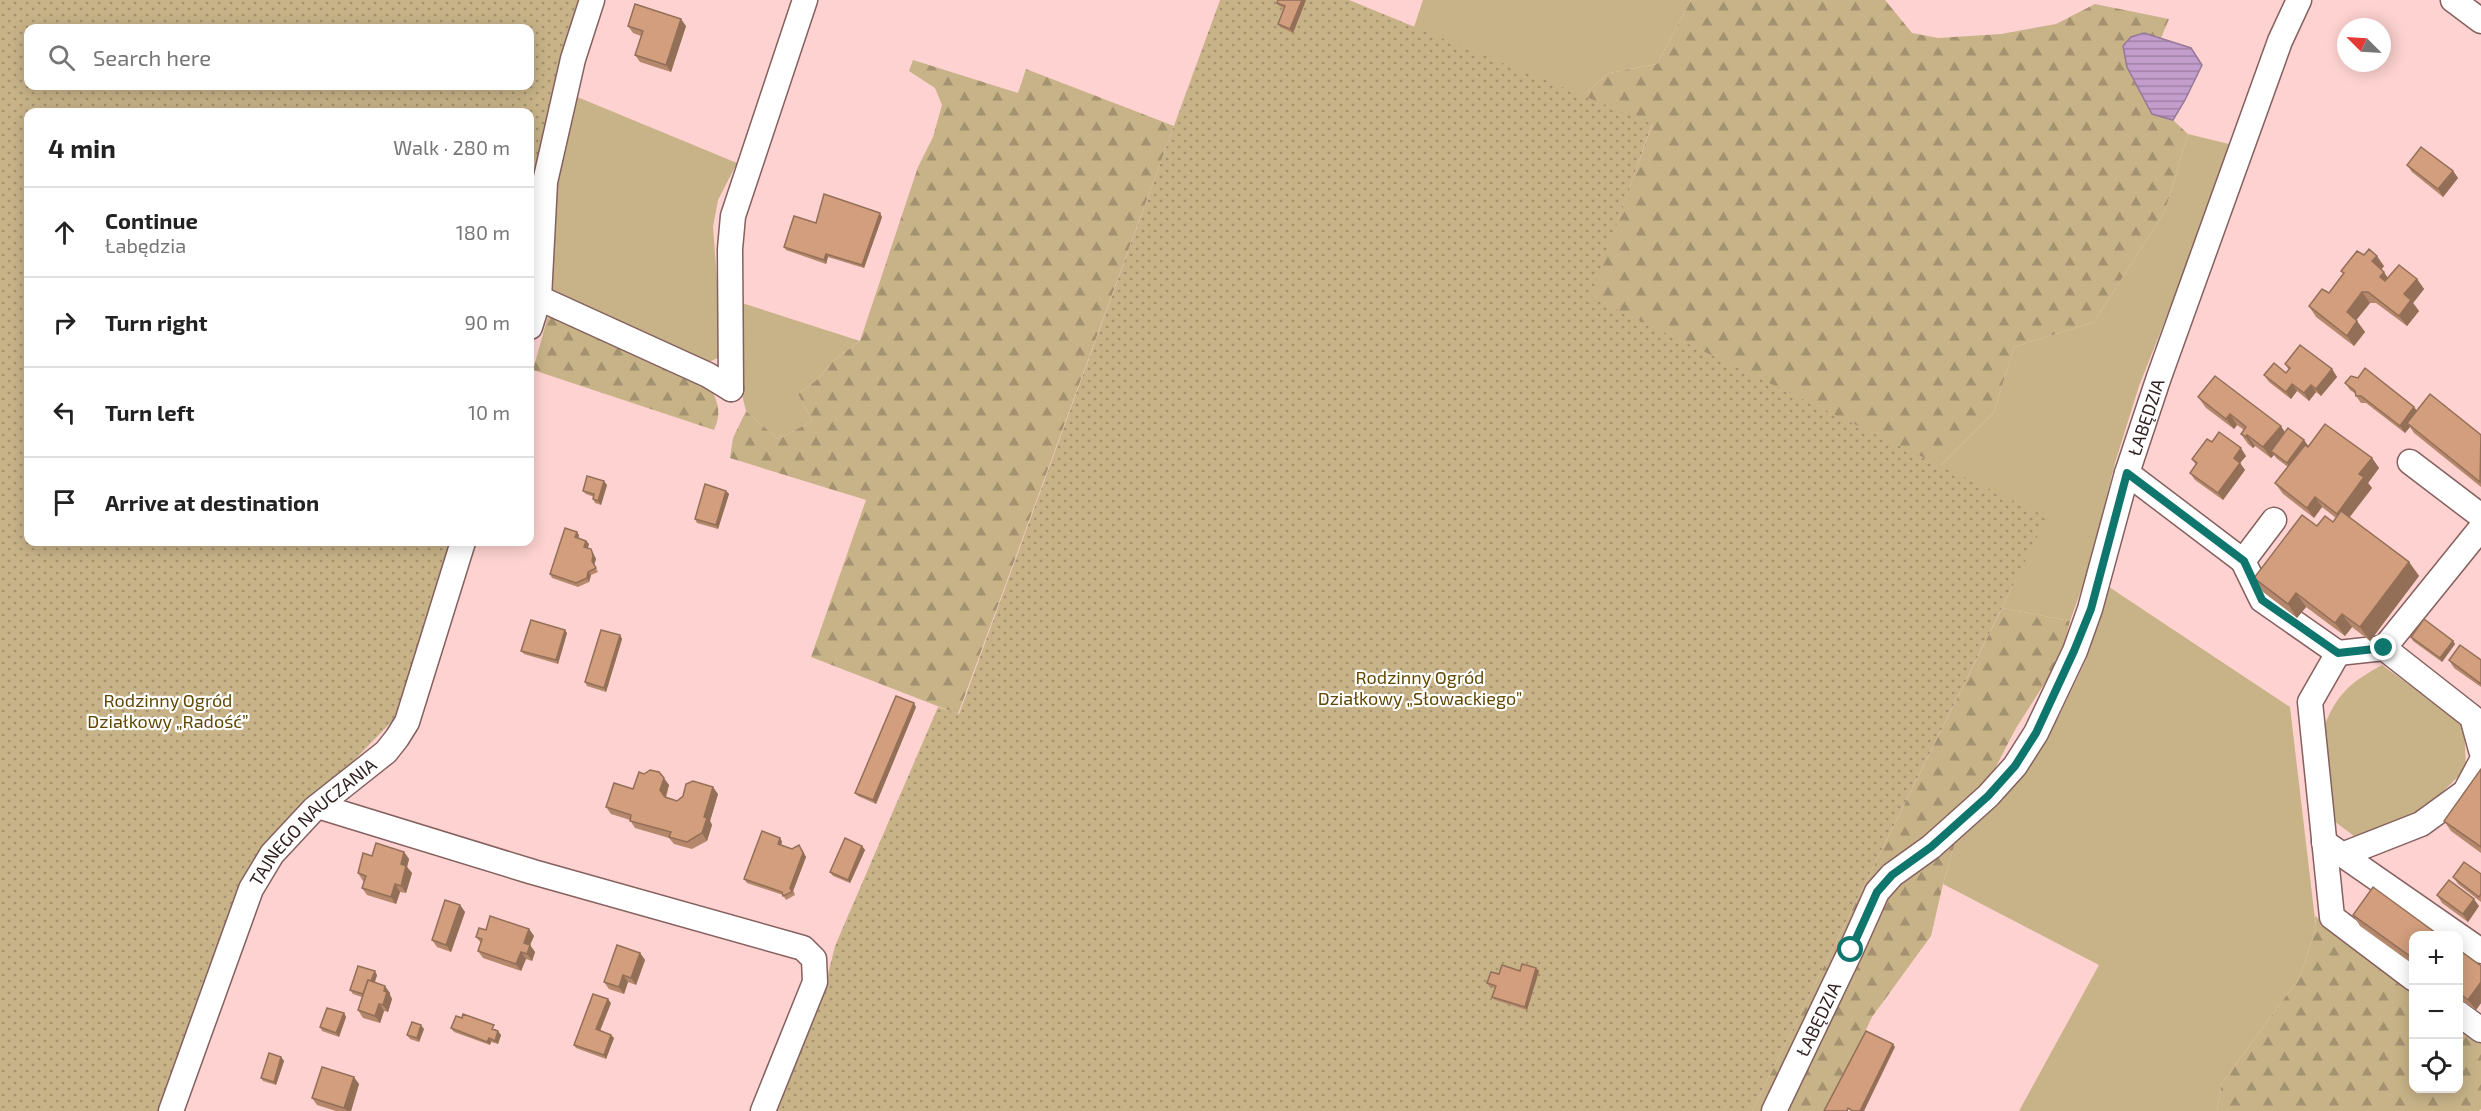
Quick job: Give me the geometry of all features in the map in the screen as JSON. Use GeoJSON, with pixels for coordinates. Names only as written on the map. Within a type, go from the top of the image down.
{"type":"FeatureCollection","features":[{"type":"Feature","properties":{"kind":"street"},"geometry":{"type":"LineString","coordinates":[[534,314],[539,298],[545,182],[573,59],[592,0]]}},
{"type":"Feature","properties":{"kind":"street"},"geometry":{"type":"LineString","coordinates":[[539,298],[708,375],[731,389],[730,249],[733,216],[806,0]]}},
{"type":"Feature","properties":{"kind":"street","name":"ŁABĘDZIA"},"geometry":{"type":"LineString","coordinates":[[1774,1111],[1877,892],[1892,875],[1931,847],[1988,796],[2015,766],[2036,733],[2091,609],[2127,473],[2159,377],[2276,52],[2299,0]]}},
{"type":"Feature","properties":{"kind":"street"},"geometry":{"type":"LineString","coordinates":[[2453,0],[2481,21]]}},
{"type":"Feature","properties":{"kind":"street"},"geometry":{"type":"LineString","coordinates":[[2410,462],[2481,516]]}},
{"type":"Feature","properties":{"kind":"street"},"geometry":{"type":"LineString","coordinates":[[2127,473],[2244,561],[2262,600],[2338,653],[2384,648],[2476,721],[2481,750]]}},
{"type":"Feature","properties":{"kind":"street"},"geometry":{"type":"LineString","coordinates":[[2244,561],[2274,520]]}},
{"type":"Feature","properties":{"kind":"street"},"geometry":{"type":"LineString","coordinates":[[2384,648],[2481,528]]}},
{"type":"Feature","properties":{"kind":"street","name":"TAJNEGO NAUCZANIA"},"geometry":{"type":"LineString","coordinates":[[171,1111],[250,889],[272,855],[318,806],[386,752],[407,722],[462,546]]}},
{"type":"Feature","properties":{"kind":"street"},"geometry":{"type":"LineString","coordinates":[[2338,653],[2310,702],[2333,849],[2332,917],[2409,975]]}},
{"type":"Feature","properties":{"kind":"street"},"geometry":{"type":"LineString","coordinates":[[2333,849],[2421,824],[2465,792],[2481,762]]}},
{"type":"Feature","properties":{"kind":"street"},"geometry":{"type":"LineString","coordinates":[[318,806],[533,872],[802,948],[814,959],[815,982],[762,1111]]}},
{"type":"Feature","properties":{"kind":"street"},"geometry":{"type":"LineString","coordinates":[[2333,849],[2481,951]]}},
{"type":"Feature","properties":{"kind":"street"},"geometry":{"type":"LineString","coordinates":[[2463,1017],[2481,1030]]}},
{"type":"Feature","properties":{"kind":"green space","name":"Rodzinny Ogród Działkowy „Radość”"},"geometry":{"type":"Polygon","coordinates":[[[0,0],[578,0],[548,112],[534,191],[534,108],[24,108],[24,546],[450,546],[397,716],[247,871],[163,1111],[0,1111],[0,0]]]}},
{"type":"Feature","properties":{"kind":"green space","name":"Rodzinny Ogród Działkowy „Słowackiego”"},"geometry":{"type":"Polygon","coordinates":[[[1220,0],[1349,0],[1652,124],[1591,297],[2047,517],[1752,1111],[770,1111],[826,982],[835,946],[938,707],[959,714],[1220,0]]]}},
{"type":"Feature","properties":{"kind":"green space"},"geometry":{"type":"Polygon","coordinates":[[[1423,0],[1691,0],[1657,64],[1609,73],[1582,96],[1414,27],[1423,0]]]}},
{"type":"Feature","properties":{"kind":"green space"},"geometry":{"type":"Polygon","coordinates":[[[1691,0],[1885,0],[1912,33],[1938,38],[2001,34],[2056,24],[2095,4],[2169,19],[2161,38],[2140,35],[2132,38],[2123,46],[2127,67],[2152,114],[2173,120],[2188,134],[2165,211],[2094,322],[2014,347],[1994,412],[1940,466],[1590,297],[1652,125],[1582,96],[1609,73],[1657,64],[1691,0]]]}},
{"type":"Feature","properties":{"kind":"green space"},"geometry":{"type":"Polygon","coordinates":[[[913,60],[1018,93],[1026,69],[1174,126],[958,714],[811,657],[866,500],[730,458],[733,438],[746,411],[778,439],[812,421],[798,394],[818,379],[834,360],[860,341],[918,167],[933,137],[942,105],[935,88],[909,71],[913,60]]]}},
{"type":"Feature","properties":{"kind":"green space"},"geometry":{"type":"Polygon","coordinates":[[[570,94],[737,163],[718,200],[713,227],[721,333],[718,358],[709,362],[683,357],[550,295],[555,180],[570,94]]]}},
{"type":"Feature","properties":{"kind":"green space"},"geometry":{"type":"Polygon","coordinates":[[[2188,134],[2229,144],[2183,275],[2139,386],[2115,463],[2088,571],[2070,621],[2002,608],[2046,517],[1940,466],[1994,412],[2014,347],[2094,322],[2165,211],[2188,134]]]}},
{"type":"Feature","properties":{"kind":"green space"},"geometry":{"type":"Polygon","coordinates":[[[739,302],[860,341],[834,360],[818,379],[798,394],[812,421],[778,439],[746,411],[738,379],[739,302]]]}},
{"type":"Feature","properties":{"kind":"green space"},"geometry":{"type":"Polygon","coordinates":[[[548,316],[711,389],[716,399],[718,419],[714,430],[534,370],[548,316]]]}},
{"type":"Feature","properties":{"kind":"green space"},"geometry":{"type":"Polygon","coordinates":[[[2109,587],[2290,707],[2316,928],[2300,977],[2222,1083],[2217,1111],[2019,1111],[2099,965],[1943,884],[1955,843],[2000,800],[2059,716],[2086,660],[2109,587]]]}},
{"type":"Feature","properties":{"kind":"green space"},"geometry":{"type":"Polygon","coordinates":[[[2002,608],[2070,621],[2061,658],[2016,728],[1988,782],[1982,817],[1955,843],[1931,936],[1872,1017],[1827,1111],[1752,1111],[2002,608]]]}},
{"type":"Feature","properties":{"kind":"green space"},"geometry":{"type":"Polygon","coordinates":[[[2382,665],[2464,724],[2466,769],[2427,807],[2358,839],[2334,821],[2325,724],[2341,695],[2363,676],[2382,665]]]}},
{"type":"Feature","properties":{"kind":"green space"},"geometry":{"type":"Polygon","coordinates":[[[2315,916],[2409,988],[2409,1093],[2463,1093],[2463,1028],[2481,1042],[2481,1109],[2479,1111],[2217,1111],[2222,1083],[2300,977],[2316,928],[2315,916]]]}},
{"type":"Feature","properties":{"kind":"shaded area"},"geometry":{"type":"Polygon","coordinates":[[[2144,33],[2191,48],[2202,65],[2173,120],[2152,114],[2127,67],[2123,46],[2131,37],[2144,33]]]}},
{"type":"Feature","properties":{"kind":"building"},"geometry":{"type":"Polygon","coordinates":[[[1278,0],[1302,0],[1290,29],[1278,24],[1285,6],[1277,3],[1278,0]]]}},
{"type":"Feature","properties":{"kind":"building"},"geometry":{"type":"Polygon","coordinates":[[[635,4],[681,19],[666,65],[635,55],[643,31],[628,26],[635,4]]]}},
{"type":"Feature","properties":{"kind":"building"},"geometry":{"type":"Polygon","coordinates":[[[2421,147],[2453,171],[2438,189],[2407,165],[2421,147]]]}},
{"type":"Feature","properties":{"kind":"building"},"geometry":{"type":"Polygon","coordinates":[[[824,194],[880,213],[862,265],[826,254],[824,260],[784,247],[794,216],[816,223],[824,194]]]}},
{"type":"Feature","properties":{"kind":"building"},"geometry":{"type":"Polygon","coordinates":[[[2369,249],[2377,256],[2372,261],[2384,272],[2380,277],[2385,281],[2399,265],[2417,279],[2404,294],[2411,300],[2399,316],[2368,292],[2362,292],[2347,312],[2357,321],[2347,336],[2309,306],[2322,289],[2329,293],[2344,273],[2341,271],[2357,251],[2364,255],[2369,249]]]}},
{"type":"Feature","properties":{"kind":"building"},"geometry":{"type":"Polygon","coordinates":[[[2300,345],[2332,369],[2316,389],[2311,385],[2304,393],[2292,384],[2286,392],[2264,375],[2274,363],[2286,373],[2290,368],[2285,364],[2300,345]]]}},
{"type":"Feature","properties":{"kind":"building"},"geometry":{"type":"Polygon","coordinates":[[[2365,368],[2414,407],[2400,426],[2361,396],[2356,396],[2355,391],[2345,383],[2351,376],[2358,378],[2365,368]]]}},
{"type":"Feature","properties":{"kind":"building"},"geometry":{"type":"Polygon","coordinates":[[[2215,376],[2281,426],[2263,447],[2247,435],[2246,437],[2241,434],[2246,427],[2230,414],[2226,419],[2198,397],[2215,376]]]}},
{"type":"Feature","properties":{"kind":"building"},"geometry":{"type":"Polygon","coordinates":[[[2430,394],[2481,435],[2480,482],[2407,423],[2430,394]]]}},
{"type":"Feature","properties":{"kind":"building"},"geometry":{"type":"Polygon","coordinates":[[[2325,424],[2372,458],[2359,474],[2364,477],[2337,514],[2315,497],[2307,508],[2275,483],[2305,445],[2308,447],[2325,424]]]}},
{"type":"Feature","properties":{"kind":"building"},"geometry":{"type":"Polygon","coordinates":[[[2288,428],[2304,440],[2287,463],[2271,451],[2288,428]]]}},
{"type":"Feature","properties":{"kind":"building"},"geometry":{"type":"Polygon","coordinates":[[[2219,432],[2241,448],[2234,458],[2240,463],[2218,493],[2190,473],[2197,463],[2192,459],[2207,439],[2212,442],[2219,432]]]}},
{"type":"Feature","properties":{"kind":"building"},"geometry":{"type":"Polygon","coordinates":[[[587,476],[604,481],[598,501],[593,499],[594,494],[583,491],[587,476]]]}},
{"type":"Feature","properties":{"kind":"building"},"geometry":{"type":"Polygon","coordinates":[[[705,484],[726,491],[716,525],[695,519],[705,484]]]}},
{"type":"Feature","properties":{"kind":"building"},"geometry":{"type":"Polygon","coordinates":[[[2341,511],[2409,562],[2360,627],[2342,614],[2335,623],[2296,593],[2288,604],[2254,578],[2302,515],[2317,526],[2325,516],[2333,522],[2341,511]]]}},
{"type":"Feature","properties":{"kind":"building"},"geometry":{"type":"Polygon","coordinates":[[[565,528],[577,532],[575,537],[586,541],[584,547],[591,549],[592,561],[596,568],[588,572],[587,578],[576,583],[550,574],[565,528]]]}},
{"type":"Feature","properties":{"kind":"building"},"geometry":{"type":"Polygon","coordinates":[[[2424,619],[2453,641],[2440,658],[2411,637],[2424,619]]]}},
{"type":"Feature","properties":{"kind":"building"},"geometry":{"type":"Polygon","coordinates":[[[531,620],[565,630],[556,660],[521,651],[531,620]]]}},
{"type":"Feature","properties":{"kind":"building"},"geometry":{"type":"Polygon","coordinates":[[[601,630],[620,635],[604,688],[585,682],[601,630]]]}},
{"type":"Feature","properties":{"kind":"building"},"geometry":{"type":"Polygon","coordinates":[[[2460,645],[2481,660],[2481,684],[2449,660],[2460,645]]]}},
{"type":"Feature","properties":{"kind":"building"},"geometry":{"type":"Polygon","coordinates":[[[896,696],[914,703],[873,800],[855,793],[896,696]]]}},
{"type":"Feature","properties":{"kind":"building"},"geometry":{"type":"Polygon","coordinates":[[[2481,769],[2481,847],[2444,821],[2481,769]]]}},
{"type":"Feature","properties":{"kind":"building"},"geometry":{"type":"Polygon","coordinates":[[[650,770],[659,772],[664,778],[660,790],[665,797],[677,801],[683,796],[686,784],[693,781],[713,787],[702,833],[687,842],[669,837],[671,832],[630,821],[631,815],[606,807],[614,783],[633,789],[639,772],[644,774],[650,770]]]}},
{"type":"Feature","properties":{"kind":"building"},"geometry":{"type":"Polygon","coordinates":[[[762,831],[780,838],[778,844],[792,849],[799,845],[803,853],[790,888],[792,892],[783,896],[782,892],[744,879],[762,831]]]}},
{"type":"Feature","properties":{"kind":"building"},"geometry":{"type":"Polygon","coordinates":[[[845,838],[862,846],[848,880],[830,872],[845,838]]]}},
{"type":"Feature","properties":{"kind":"building"},"geometry":{"type":"Polygon","coordinates":[[[376,843],[404,852],[401,864],[406,866],[401,886],[395,884],[391,897],[362,888],[366,876],[358,873],[363,853],[372,856],[376,843]]]}},
{"type":"Feature","properties":{"kind":"building"},"geometry":{"type":"Polygon","coordinates":[[[2464,862],[2481,874],[2479,897],[2453,877],[2464,862]]]}},
{"type":"Feature","properties":{"kind":"building"},"geometry":{"type":"Polygon","coordinates":[[[2449,880],[2474,899],[2463,914],[2437,895],[2449,880]]]}},
{"type":"Feature","properties":{"kind":"building"},"geometry":{"type":"Polygon","coordinates":[[[2373,887],[2433,931],[2409,931],[2409,955],[2353,915],[2373,887]]]}},
{"type":"Feature","properties":{"kind":"building"},"geometry":{"type":"Polygon","coordinates":[[[445,900],[460,905],[446,945],[432,940],[445,900]]]}},
{"type":"Feature","properties":{"kind":"building"},"geometry":{"type":"Polygon","coordinates":[[[490,916],[529,929],[524,943],[530,945],[527,954],[521,952],[516,964],[478,951],[482,939],[476,937],[479,928],[486,930],[490,916]]]}},
{"type":"Feature","properties":{"kind":"building"},"geometry":{"type":"Polygon","coordinates":[[[617,945],[640,953],[631,978],[623,975],[619,987],[604,982],[617,945]]]}},
{"type":"Feature","properties":{"kind":"building"},"geometry":{"type":"Polygon","coordinates":[[[2463,953],[2481,966],[2481,982],[2468,1000],[2463,996],[2463,953]]]}},
{"type":"Feature","properties":{"kind":"building"},"geometry":{"type":"Polygon","coordinates":[[[1522,964],[1536,968],[1525,1007],[1492,997],[1496,986],[1487,983],[1491,972],[1499,974],[1502,965],[1520,971],[1522,964]]]}},
{"type":"Feature","properties":{"kind":"building"},"geometry":{"type":"Polygon","coordinates":[[[358,966],[375,971],[371,981],[368,980],[363,994],[350,990],[358,966]]]}},
{"type":"Feature","properties":{"kind":"building"},"geometry":{"type":"Polygon","coordinates":[[[368,980],[385,986],[384,991],[387,992],[383,1005],[379,1004],[375,1016],[358,1010],[368,980]]]}},
{"type":"Feature","properties":{"kind":"building"},"geometry":{"type":"Polygon","coordinates":[[[593,994],[608,999],[596,1029],[611,1035],[604,1055],[574,1045],[593,994]]]}},
{"type":"Feature","properties":{"kind":"building"},"geometry":{"type":"Polygon","coordinates":[[[327,1008],[344,1013],[336,1033],[320,1027],[327,1008]]]}},
{"type":"Feature","properties":{"kind":"building"},"geometry":{"type":"Polygon","coordinates":[[[463,1014],[494,1025],[492,1029],[498,1031],[495,1041],[489,1038],[487,1042],[451,1028],[456,1016],[462,1018],[463,1014]]]}},
{"type":"Feature","properties":{"kind":"building"},"geometry":{"type":"Polygon","coordinates":[[[412,1022],[421,1025],[417,1038],[407,1035],[412,1022]]]}},
{"type":"Feature","properties":{"kind":"building"},"geometry":{"type":"Polygon","coordinates":[[[1866,1031],[1893,1044],[1860,1111],[1848,1108],[1847,1111],[1824,1111],[1866,1031]]]}},
{"type":"Feature","properties":{"kind":"building"},"geometry":{"type":"Polygon","coordinates":[[[269,1053],[281,1057],[274,1082],[261,1078],[269,1053]]]}},
{"type":"Feature","properties":{"kind":"building"},"geometry":{"type":"Polygon","coordinates":[[[322,1067],[354,1077],[344,1108],[312,1098],[322,1067]]]}},
{"type":"Feature","properties":{"kind":"route"},"geometry":{"type":"LineString","coordinates":[[1851,950],[1877,892],[1892,875],[1931,847],[1988,796],[2015,766],[2036,733],[2091,609],[2127,473],[2244,561],[2262,600],[2338,653],[2384,648]]}}]}
